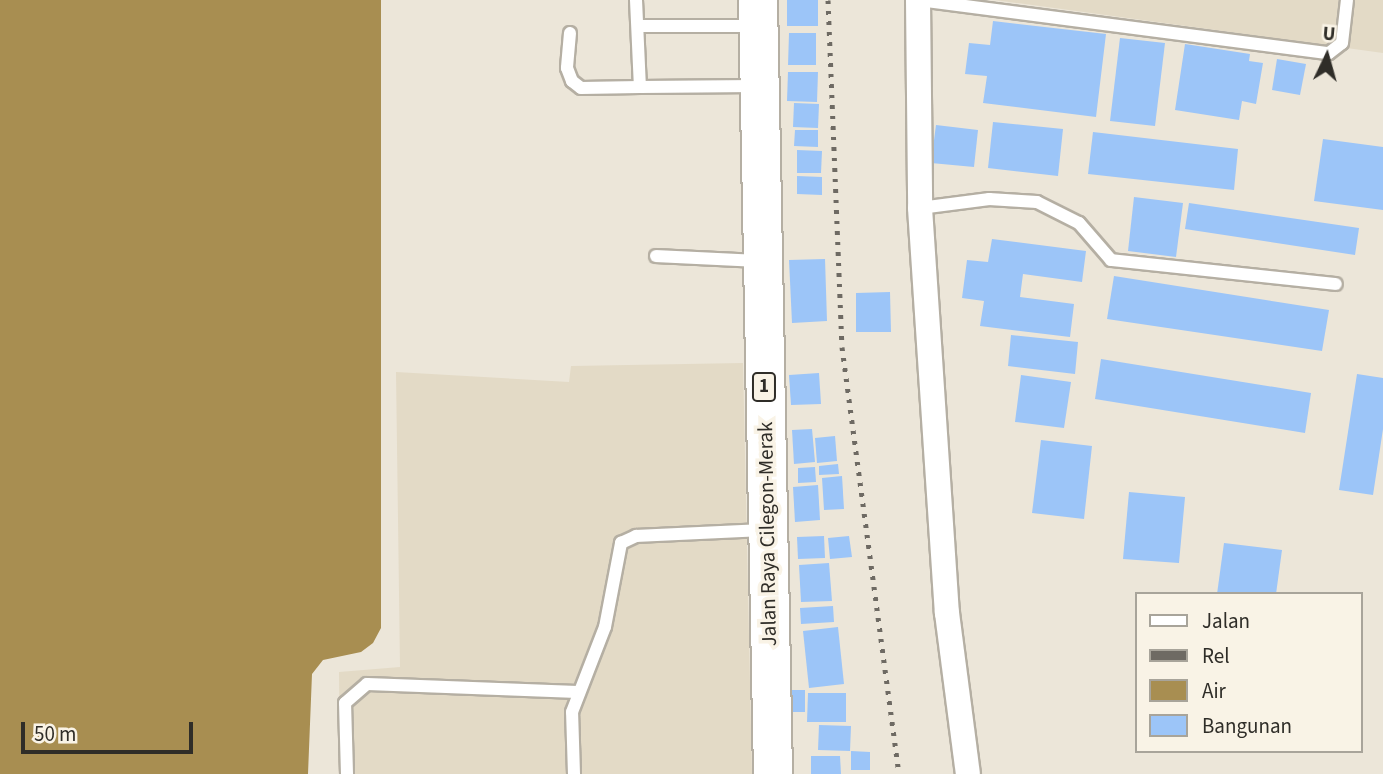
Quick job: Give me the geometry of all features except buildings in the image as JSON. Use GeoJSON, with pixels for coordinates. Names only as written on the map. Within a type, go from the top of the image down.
{"type":"FeatureCollection","features":[{"type":"Feature","properties":{"kind":"highway","name":"Jalan Raya Cilegon-Merak"},"geometry":{"type":"LineString","coordinates":[[758,13],[772,774]]}},
{"type":"Feature","properties":{"kind":"street"},"geometry":{"type":"LineString","coordinates":[[919,0],[920,208],[947,613],[968,774]]}},
{"type":"Feature","properties":{"kind":"lane"},"geometry":{"type":"LineString","coordinates":[[636,0],[640,87]]}},
{"type":"Feature","properties":{"kind":"lane"},"geometry":{"type":"LineString","coordinates":[[919,0],[1329,53],[1342,43],[1347,0]]}},
{"type":"Feature","properties":{"kind":"lane"},"geometry":{"type":"LineString","coordinates":[[639,26],[758,13]]}},
{"type":"Feature","properties":{"kind":"lane"},"geometry":{"type":"LineString","coordinates":[[570,33],[567,68],[572,81],[582,88],[759,86]]}},
{"type":"Feature","properties":{"kind":"lane"},"geometry":{"type":"LineString","coordinates":[[920,208],[989,199],[1037,202],[1079,223],[1111,260],[1336,284]]}},
{"type":"Feature","properties":{"kind":"lane"},"geometry":{"type":"LineString","coordinates":[[656,256],[762,261]]}},
{"type":"Feature","properties":{"kind":"lane"},"geometry":{"type":"LineString","coordinates":[[574,774],[572,712],[605,627],[621,543],[636,536],[767,530]]}},
{"type":"Feature","properties":{"kind":"lane"},"geometry":{"type":"LineString","coordinates":[[347,774],[345,702],[367,684],[578,692]]}},
{"type":"Feature","properties":{"kind":"shaded area"},"geometry":{"type":"Polygon","coordinates":[[[995,0],[1383,0],[1383,53],[995,0]]]}},
{"type":"Feature","properties":{"kind":"shaded area"},"geometry":{"type":"Polygon","coordinates":[[[743,363],[752,774],[340,774],[339,672],[400,667],[396,372],[569,382],[571,366],[743,363]]]}},
{"type":"Feature","properties":{"kind":"water"},"geometry":{"type":"Polygon","coordinates":[[[0,0],[381,0],[381,628],[373,643],[361,652],[323,660],[312,674],[308,774],[0,774],[0,0]]]}},
{"type":"Feature","properties":{"kind":"railway"},"geometry":{"type":"LineString","coordinates":[[828,0],[842,347],[899,774]]}}]}
